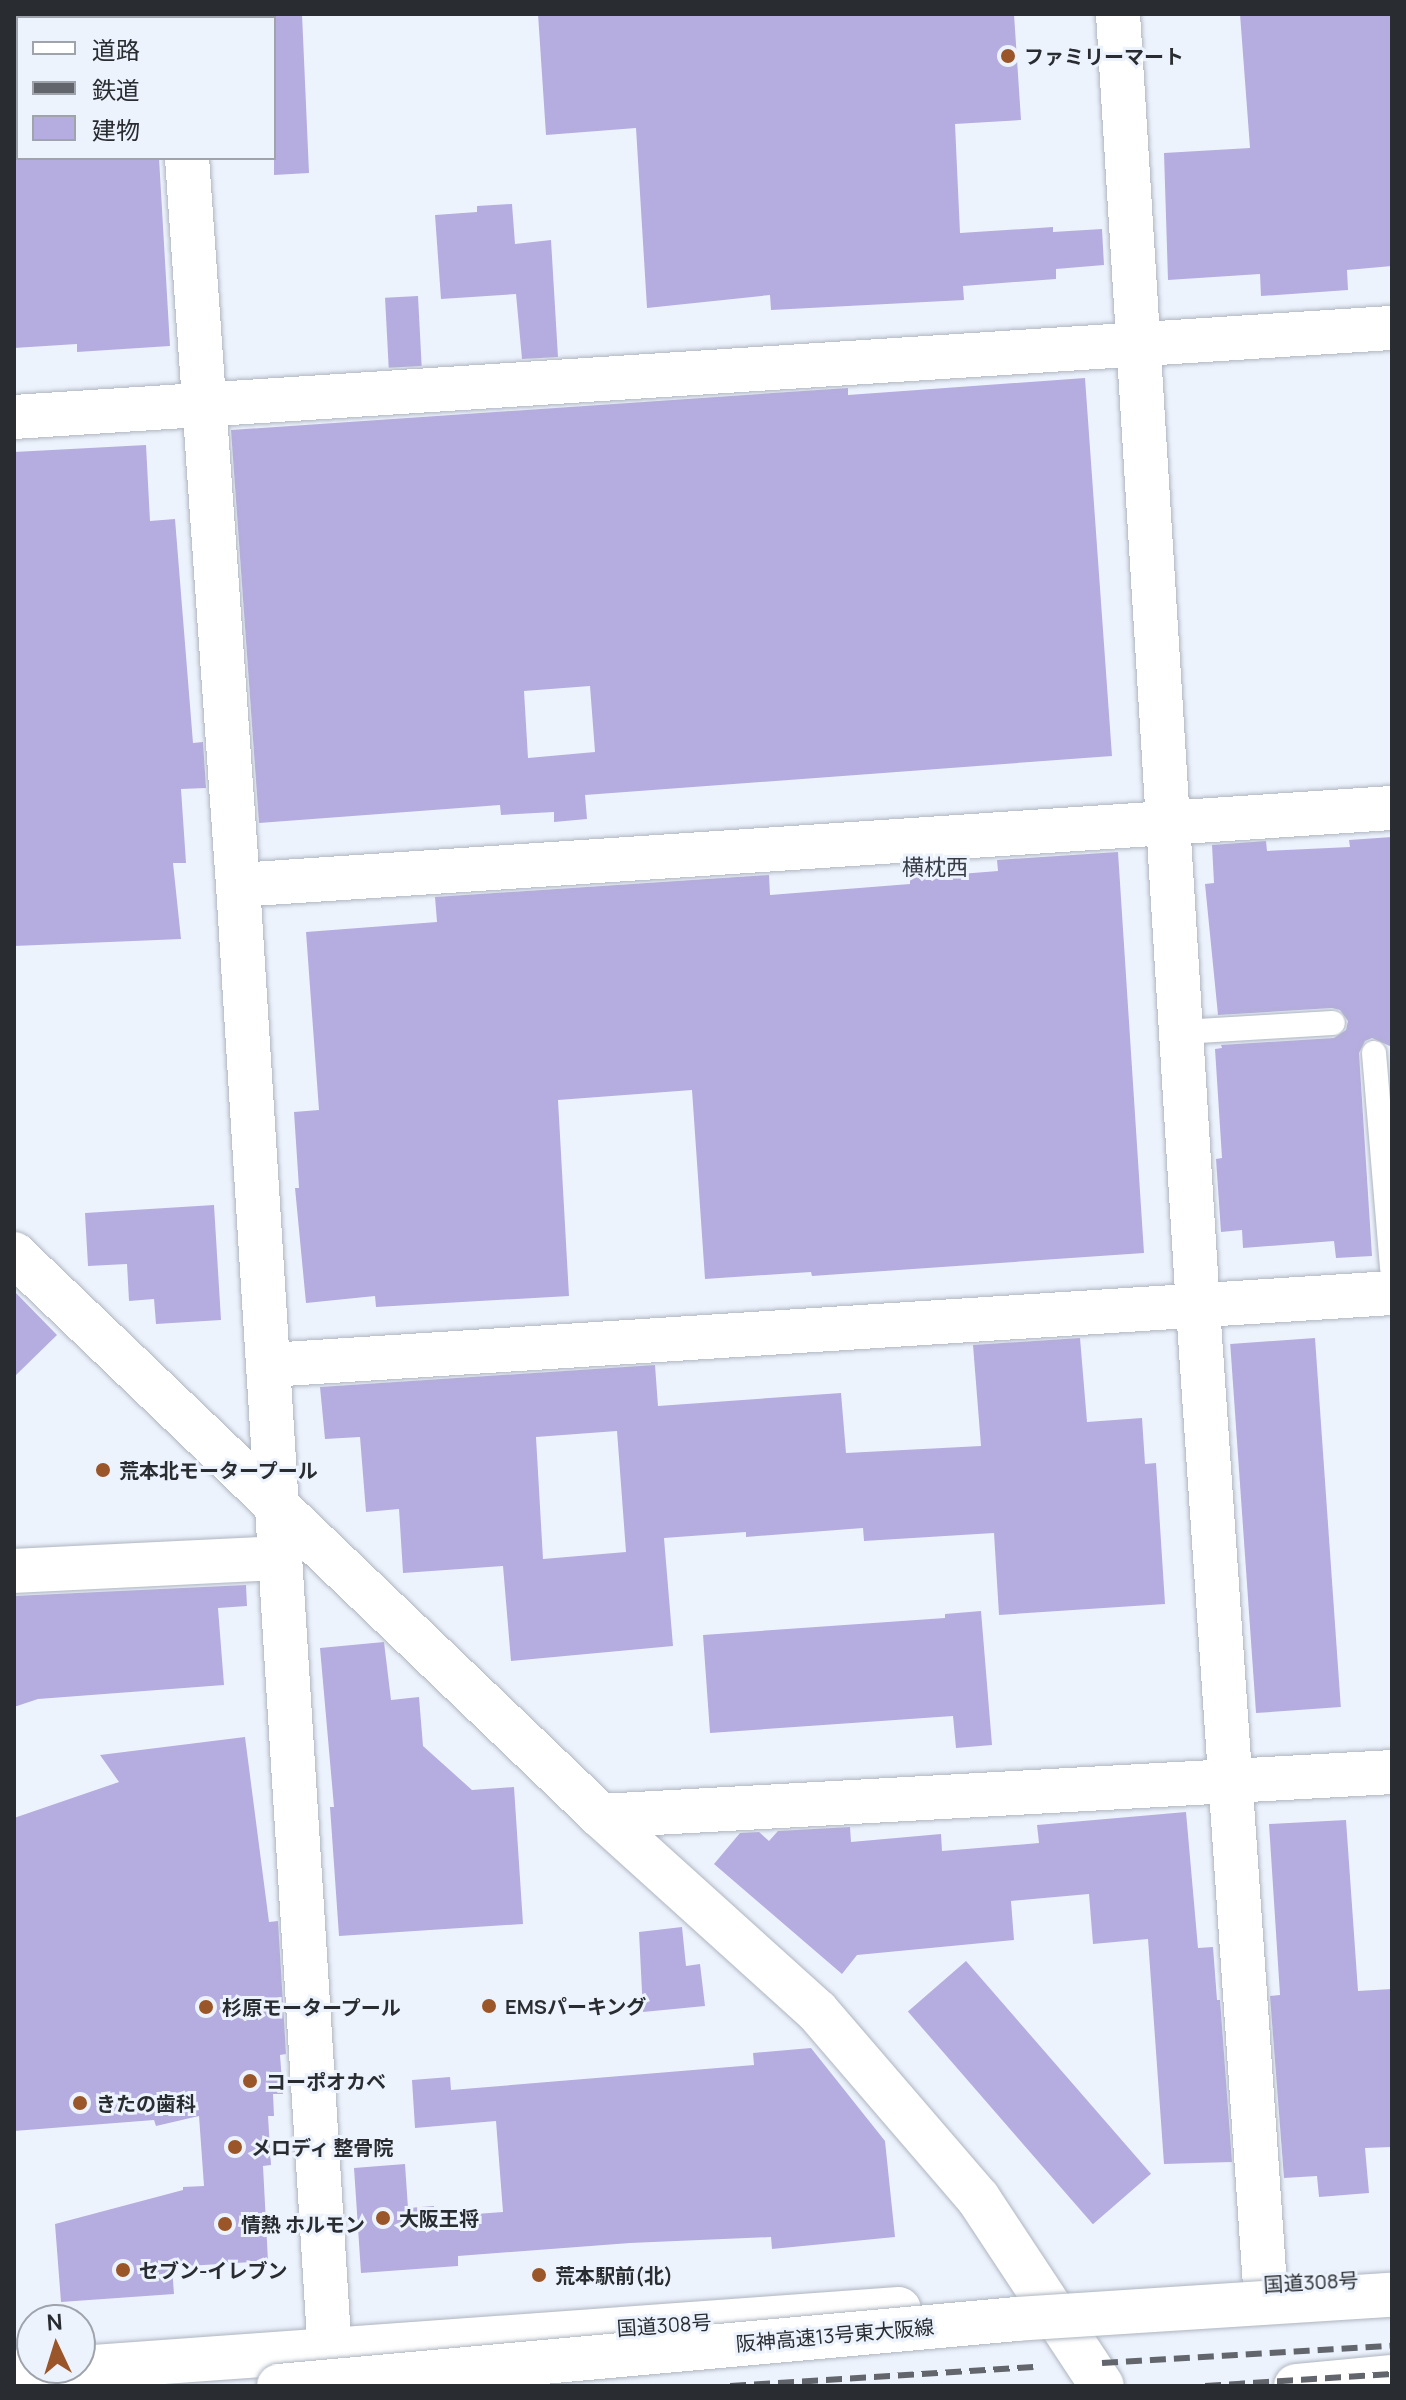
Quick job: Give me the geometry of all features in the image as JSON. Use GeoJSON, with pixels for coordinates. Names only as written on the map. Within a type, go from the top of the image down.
{"type":"FeatureCollection","features":[{"type":"Feature","properties":{"kind":"main road"},"geometry":{"type":"LineString","coordinates":[[1118,14],[1198,1308],[1265,2285]]}},
{"type":"Feature","properties":{"kind":"main road"},"geometry":{"type":"LineString","coordinates":[[187,160],[238,885],[330,2368]]}},
{"type":"Feature","properties":{"kind":"main road"},"geometry":{"type":"LineString","coordinates":[[14,417],[204,402],[1392,328]]}},
{"type":"Feature","properties":{"kind":"main road"},"geometry":{"type":"LineString","coordinates":[[238,885],[1392,808]]}},
{"type":"Feature","properties":{"kind":"main road"},"geometry":{"type":"LineString","coordinates":[[14,1254],[601,1816],[817,2011],[978,2198],[1102,2386]]}},
{"type":"Feature","properties":{"kind":"main road"},"geometry":{"type":"LineString","coordinates":[[269,1365],[1198,1308],[1392,1293]]}},
{"type":"Feature","properties":{"kind":"main road"},"geometry":{"type":"LineString","coordinates":[[14,1571],[281,1558]]}},
{"type":"Feature","properties":{"kind":"main road"},"geometry":{"type":"LineString","coordinates":[[601,1816],[1392,1772]]}},
{"type":"Feature","properties":{"kind":"main road","name":"国道308号"},"geometry":{"type":"LineString","coordinates":[[96,2368],[330,2368],[1044,2298],[1265,2285],[1387,2291]]}},
{"type":"Feature","properties":{"kind":"main road","name":"阪神高速13号東大阪線"},"geometry":{"type":"LineString","coordinates":[[279,2386],[1016,2319],[1387,2291]]}},
{"type":"Feature","properties":{"kind":"main road"},"geometry":{"type":"LineString","coordinates":[[1296,2386],[1392,2377]]}},
{"type":"Feature","properties":{"kind":"lane"},"geometry":{"type":"LineString","coordinates":[[1181,1032],[1333,1023]]}},
{"type":"Feature","properties":{"kind":"lane"},"geometry":{"type":"LineString","coordinates":[[1374,1053],[1392,1268]]}},
{"type":"Feature","properties":{"kind":"building"},"geometry":{"type":"Polygon","coordinates":[[[302,14],[309,173],[274,175],[274,16],[302,14]]]}},
{"type":"Feature","properties":{"kind":"building"},"geometry":{"type":"Polygon","coordinates":[[[538,14],[1014,14],[1021,120],[955,124],[960,233],[1053,227],[1053,232],[1102,229],[1104,265],[1056,269],[1056,279],[963,286],[964,300],[771,310],[770,295],[647,308],[636,128],[546,135],[538,14]]]}},
{"type":"Feature","properties":{"kind":"building"},"geometry":{"type":"Polygon","coordinates":[[[1240,14],[1392,14],[1392,266],[1347,270],[1348,290],[1261,296],[1260,274],[1168,280],[1164,153],[1250,148],[1240,14]]]}},
{"type":"Feature","properties":{"kind":"building"},"geometry":{"type":"Polygon","coordinates":[[[14,158],[159,160],[170,346],[77,352],[77,344],[14,348],[14,158]]]}},
{"type":"Feature","properties":{"kind":"building"},"geometry":{"type":"Polygon","coordinates":[[[512,204],[515,244],[551,240],[558,357],[522,359],[516,294],[441,299],[435,215],[477,212],[477,206],[512,204]]]}},
{"type":"Feature","properties":{"kind":"building"},"geometry":{"type":"Polygon","coordinates":[[[418,296],[422,366],[389,368],[385,298],[418,296]]]}},
{"type":"Feature","properties":{"kind":"building"},"geometry":{"type":"Polygon","coordinates":[[[1085,378],[1112,756],[585,795],[587,819],[554,822],[554,812],[501,815],[500,805],[259,823],[231,430],[848,388],[848,395],[1085,378]],[[590,686],[524,691],[528,758],[595,752],[590,686]]]}},
{"type":"Feature","properties":{"kind":"building"},"geometry":{"type":"Polygon","coordinates":[[[146,445],[150,521],[175,519],[193,743],[203,742],[206,788],[181,789],[186,863],[173,863],[181,939],[14,946],[14,452],[146,445]]]}},
{"type":"Feature","properties":{"kind":"building"},"geometry":{"type":"Polygon","coordinates":[[[1392,837],[1392,1047],[1372,1038],[1365,1041],[1359,1053],[1372,1256],[1336,1258],[1334,1241],[1243,1248],[1242,1230],[1221,1232],[1216,1159],[1222,1158],[1215,1049],[1222,1048],[1221,1045],[1334,1038],[1346,1030],[1348,1021],[1340,1010],[1332,1008],[1218,1015],[1205,884],[1214,883],[1212,845],[1266,841],[1267,851],[1350,847],[1349,840],[1392,837]]]}},
{"type":"Feature","properties":{"kind":"building"},"geometry":{"type":"Polygon","coordinates":[[[1118,852],[1144,1253],[812,1276],[811,1272],[705,1279],[692,1090],[558,1100],[569,1296],[376,1307],[375,1296],[306,1303],[295,1188],[299,1188],[294,1112],[319,1110],[306,932],[437,922],[435,897],[769,875],[770,895],[910,884],[910,878],[998,871],[997,860],[1118,852]]]}},
{"type":"Feature","properties":{"kind":"building"},"geometry":{"type":"Polygon","coordinates":[[[214,1205],[221,1320],[156,1324],[154,1299],[129,1301],[127,1264],[88,1266],[85,1213],[214,1205]]]}},
{"type":"Feature","properties":{"kind":"building"},"geometry":{"type":"Polygon","coordinates":[[[14,1291],[57,1335],[14,1377],[14,1291]]]}},
{"type":"Feature","properties":{"kind":"building"},"geometry":{"type":"Polygon","coordinates":[[[1080,1338],[1087,1422],[1142,1418],[1145,1464],[1156,1463],[1165,1604],[999,1615],[994,1533],[864,1541],[863,1528],[746,1537],[746,1532],[664,1538],[673,1646],[511,1661],[503,1566],[403,1573],[399,1509],[366,1512],[360,1437],[325,1439],[320,1387],[655,1365],[658,1406],[841,1393],[846,1453],[981,1446],[973,1345],[1080,1338]],[[617,1431],[536,1437],[543,1559],[626,1552],[617,1431]]]}},
{"type":"Feature","properties":{"kind":"building"},"geometry":{"type":"Polygon","coordinates":[[[1315,1338],[1341,1707],[1256,1713],[1230,1344],[1315,1338]]]}},
{"type":"Feature","properties":{"kind":"building"},"geometry":{"type":"Polygon","coordinates":[[[246,1585],[247,1606],[218,1608],[224,1685],[38,1699],[14,1707],[14,1596],[246,1585]]]}},
{"type":"Feature","properties":{"kind":"building"},"geometry":{"type":"Polygon","coordinates":[[[981,1611],[992,1745],[956,1748],[953,1716],[710,1733],[703,1635],[945,1618],[945,1614],[981,1611]]]}},
{"type":"Feature","properties":{"kind":"building"},"geometry":{"type":"Polygon","coordinates":[[[384,1642],[391,1700],[419,1697],[423,1746],[472,1790],[514,1787],[523,1924],[339,1936],[330,1807],[334,1807],[320,1648],[384,1642]]]}},
{"type":"Feature","properties":{"kind":"building"},"geometry":{"type":"Polygon","coordinates":[[[245,1737],[269,1922],[278,1921],[286,2054],[280,2055],[283,2094],[273,2094],[274,2116],[268,2116],[271,2165],[263,2166],[268,2261],[172,2267],[174,2294],[61,2302],[55,2224],[183,2190],[183,2187],[204,2186],[199,2116],[156,2126],[154,2120],[14,2131],[14,1818],[119,1782],[100,1755],[245,1737]]]}},
{"type":"Feature","properties":{"kind":"building"},"geometry":{"type":"Polygon","coordinates":[[[1186,1812],[1198,1948],[1213,1947],[1217,2000],[1220,2000],[1232,2162],[1164,2164],[1148,1939],[1093,1944],[1089,1894],[1011,1901],[1014,1940],[857,1955],[842,1974],[714,1864],[740,1833],[759,1832],[769,1841],[778,1831],[850,1827],[851,1842],[941,1834],[942,1851],[1039,1843],[1037,1825],[1186,1812]]]}},
{"type":"Feature","properties":{"kind":"building"},"geometry":{"type":"Polygon","coordinates":[[[1346,1820],[1358,1991],[1392,1989],[1392,2147],[1365,2148],[1369,2193],[1319,2197],[1317,2176],[1284,2178],[1270,1996],[1280,1995],[1269,1824],[1346,1820]]]}},
{"type":"Feature","properties":{"kind":"building"},"geometry":{"type":"Polygon","coordinates":[[[682,1927],[686,1966],[700,1964],[705,2006],[643,2012],[639,1932],[682,1927]]]}},
{"type":"Feature","properties":{"kind":"building"},"geometry":{"type":"Polygon","coordinates":[[[966,1961],[1151,2174],[1093,2224],[908,2012],[966,1961]]]}},
{"type":"Feature","properties":{"kind":"building"},"geometry":{"type":"Polygon","coordinates":[[[811,2048],[885,2141],[895,2237],[772,2249],[771,2237],[630,2243],[458,2256],[458,2266],[361,2273],[354,2168],[405,2164],[408,2208],[434,2206],[435,2217],[503,2212],[496,2121],[415,2128],[412,2080],[450,2077],[451,2090],[754,2065],[753,2053],[811,2048]]]}},
{"type":"Feature","properties":{"kind":"railway"},"geometry":{"type":"LineString","coordinates":[[1102,2363],[1392,2346]]}},
{"type":"Feature","properties":{"kind":"railway"},"geometry":{"type":"LineString","coordinates":[[730,2386],[1033,2367]]}},
{"type":"Feature","properties":{"kind":"railway"},"geometry":{"type":"LineString","coordinates":[[1205,2386],[1392,2374]]}},
{"type":"Feature","properties":{"kind":"place","name":"ファミリーマート"},"geometry":{"type":"Point","coordinates":[1008,56]}},
{"type":"Feature","properties":{"kind":"place","name":"荒本北モータープール"},"geometry":{"type":"Point","coordinates":[103,1470]}},
{"type":"Feature","properties":{"kind":"place","name":"EMSパーキング"},"geometry":{"type":"Point","coordinates":[489,2006]}},
{"type":"Feature","properties":{"kind":"place","name":"杉原モータープール"},"geometry":{"type":"Point","coordinates":[206,2007]}},
{"type":"Feature","properties":{"kind":"place","name":"コーポオカベ"},"geometry":{"type":"Point","coordinates":[250,2081]}},
{"type":"Feature","properties":{"kind":"place","name":"きたの歯科"},"geometry":{"type":"Point","coordinates":[80,2103]}},
{"type":"Feature","properties":{"kind":"place","name":"メロディ 整骨院"},"geometry":{"type":"Point","coordinates":[235,2147]}},
{"type":"Feature","properties":{"kind":"place","name":"大阪王将"},"geometry":{"type":"Point","coordinates":[383,2218]}},
{"type":"Feature","properties":{"kind":"place","name":"情熱 ホルモン"},"geometry":{"type":"Point","coordinates":[225,2224]}},
{"type":"Feature","properties":{"kind":"place","name":"セブン-イレブン"},"geometry":{"type":"Point","coordinates":[123,2270]}},
{"type":"Feature","properties":{"kind":"place","name":"荒本駅前(北)"},"geometry":{"type":"Point","coordinates":[539,2275]}},
{"type":"Feature","properties":{"kind":"district","name":"横枕西"},"geometry":{"type":"Point","coordinates":[935,868]}}]}
